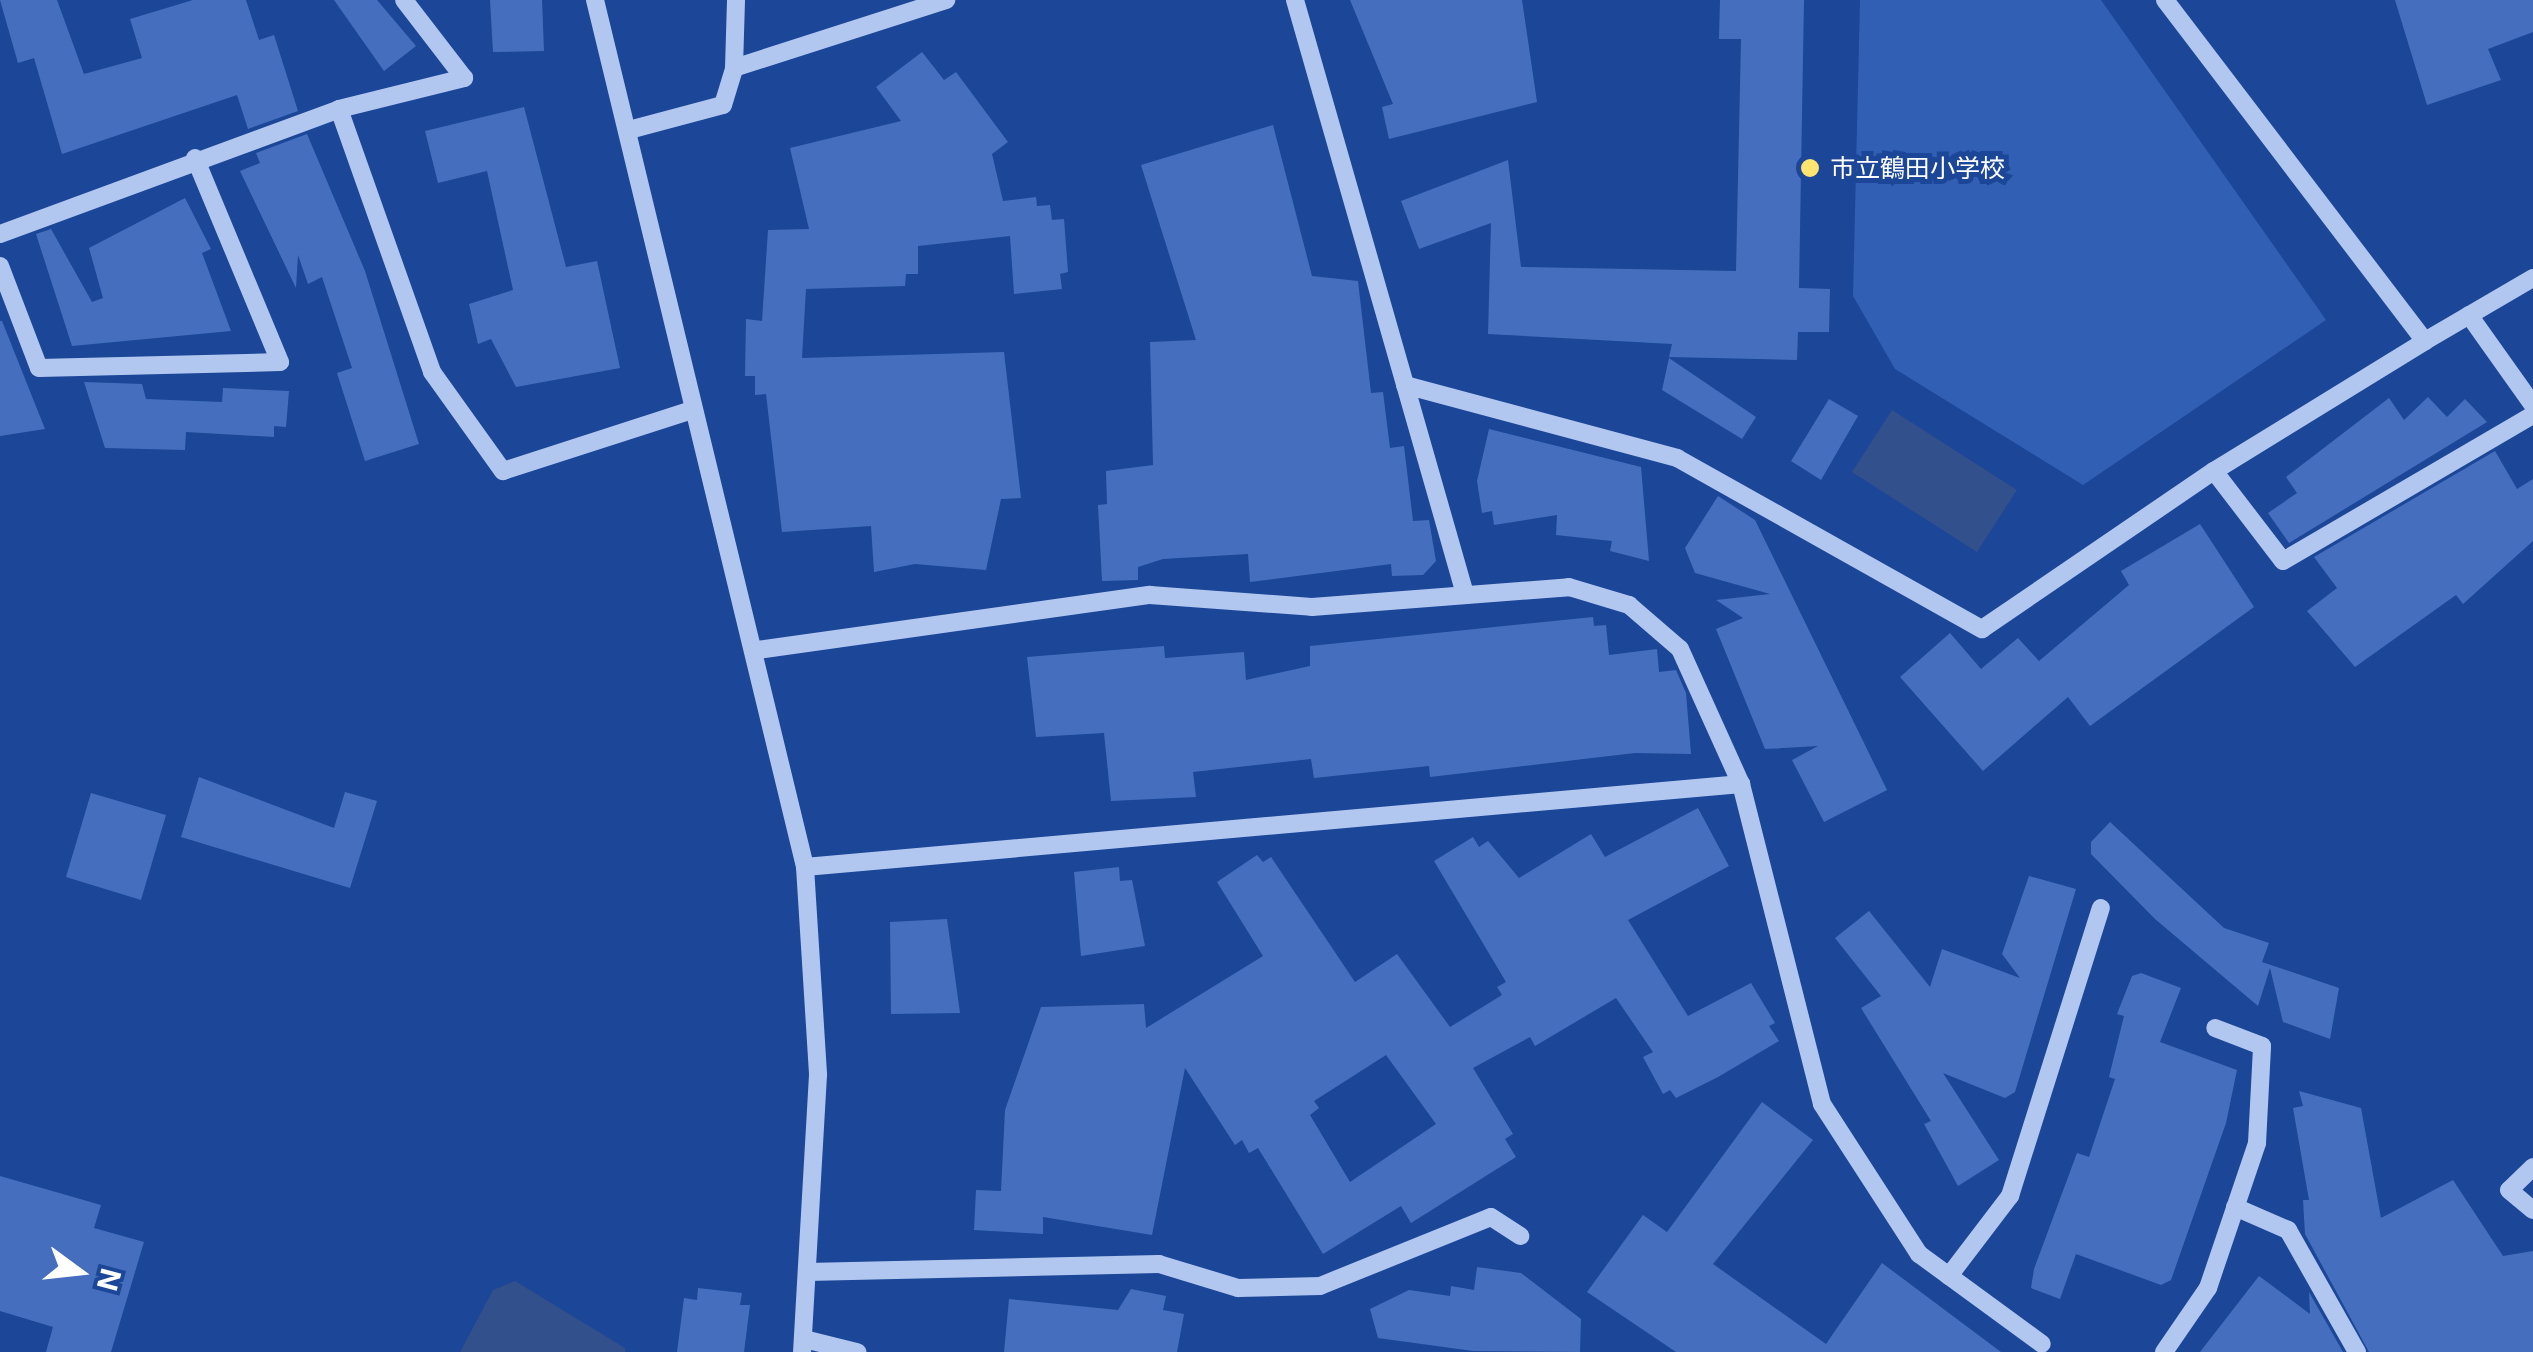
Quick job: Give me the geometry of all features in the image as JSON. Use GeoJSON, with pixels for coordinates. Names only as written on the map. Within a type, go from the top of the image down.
{"type":"FeatureCollection","features":[{"type":"Feature","properties":{"kind":"street"},"geometry":{"type":"LineString","coordinates":[[0,234],[194,158],[339,109],[464,78],[404,0]]}},
{"type":"Feature","properties":{"kind":"street"},"geometry":{"type":"LineString","coordinates":[[595,0],[629,130],[692,410],[758,650],[804,867],[818,1075],[803,1345],[857,1352]]}},
{"type":"Feature","properties":{"kind":"street"},"geometry":{"type":"LineString","coordinates":[[629,130],[722,105],[734,68],[736,0]]}},
{"type":"Feature","properties":{"kind":"street"},"geometry":{"type":"LineString","coordinates":[[734,68],[946,0]]}},
{"type":"Feature","properties":{"kind":"street"},"geometry":{"type":"LineString","coordinates":[[1295,0],[1465,594]]}},
{"type":"Feature","properties":{"kind":"street"},"geometry":{"type":"LineString","coordinates":[[2165,0],[2425,342]]}},
{"type":"Feature","properties":{"kind":"street"},"geometry":{"type":"LineString","coordinates":[[339,109],[432,372],[502,471],[692,410]]}},
{"type":"Feature","properties":{"kind":"street"},"geometry":{"type":"LineString","coordinates":[[0,266],[39,368],[280,362],[194,158]]}},
{"type":"Feature","properties":{"kind":"street"},"geometry":{"type":"LineString","coordinates":[[1405,386],[1677,458],[1982,629],[2214,471],[2533,278]]}},
{"type":"Feature","properties":{"kind":"street"},"geometry":{"type":"LineString","coordinates":[[2469,315],[2533,405]]}},
{"type":"Feature","properties":{"kind":"street"},"geometry":{"type":"LineString","coordinates":[[2214,471],[2283,561],[2533,415]]}},
{"type":"Feature","properties":{"kind":"street"},"geometry":{"type":"LineString","coordinates":[[758,650],[1150,595],[1312,607],[1569,588],[1629,605],[1680,649],[1741,784],[1822,1104],[1918,1254],[2044,1350]]}},
{"type":"Feature","properties":{"kind":"street"},"geometry":{"type":"LineString","coordinates":[[804,867],[1741,784]]}},
{"type":"Feature","properties":{"kind":"street"},"geometry":{"type":"LineString","coordinates":[[1949,1276],[2010,1196],[2101,908]]}},
{"type":"Feature","properties":{"kind":"street"},"geometry":{"type":"LineString","coordinates":[[2164,1352],[2208,1288],[2257,1143],[2262,1046],[2215,1028]]}},
{"type":"Feature","properties":{"kind":"street"},"geometry":{"type":"LineString","coordinates":[[2533,1167],[2509,1190],[2533,1210]]}},
{"type":"Feature","properties":{"kind":"street"},"geometry":{"type":"LineString","coordinates":[[2235,1207],[2288,1230],[2357,1352]]}},
{"type":"Feature","properties":{"kind":"street"},"geometry":{"type":"LineString","coordinates":[[808,1272],[1159,1264],[1238,1288],[1320,1286],[1491,1217],[1520,1236]]}},
{"type":"Feature","properties":{"kind":"shaded area"},"geometry":{"type":"Polygon","coordinates":[[[1860,0],[2101,0],[2326,320],[2083,485],[1895,369],[1853,296],[1860,0]]]}},
{"type":"Feature","properties":{"kind":"shaded area"},"geometry":{"type":"Polygon","coordinates":[[[1892,410],[2017,490],[1977,552],[1852,472],[1892,410]]]}},
{"type":"Feature","properties":{"kind":"shaded area"},"geometry":{"type":"Polygon","coordinates":[[[515,1281],[625,1348],[625,1352],[460,1352],[493,1290],[515,1281]]]}},
{"type":"Feature","properties":{"kind":"building"},"geometry":{"type":"Polygon","coordinates":[[[0,0],[57,0],[84,74],[142,58],[130,19],[193,0],[246,0],[259,40],[274,35],[298,111],[248,129],[237,95],[62,154],[34,58],[18,63],[0,0]]]}},
{"type":"Feature","properties":{"kind":"building"},"geometry":{"type":"Polygon","coordinates":[[[334,0],[377,0],[416,46],[384,71],[334,0]]]}},
{"type":"Feature","properties":{"kind":"building"},"geometry":{"type":"Polygon","coordinates":[[[490,0],[542,0],[544,51],[493,52],[490,0]]]}},
{"type":"Feature","properties":{"kind":"building"},"geometry":{"type":"Polygon","coordinates":[[[1350,0],[1522,0],[1537,102],[1389,139],[1382,107],[1393,104],[1350,0]]]}},
{"type":"Feature","properties":{"kind":"building"},"geometry":{"type":"Polygon","coordinates":[[[1720,0],[1804,0],[1799,288],[1830,289],[1829,332],[1798,332],[1797,360],[1669,357],[1672,344],[1488,334],[1491,223],[1419,249],[1401,201],[1508,160],[1521,267],[1736,271],[1741,39],[1719,39],[1720,0]]]}},
{"type":"Feature","properties":{"kind":"building"},"geometry":{"type":"Polygon","coordinates":[[[2395,0],[2533,0],[2533,32],[2488,49],[2501,80],[2427,105],[2395,0]]]}},
{"type":"Feature","properties":{"kind":"building"},"geometry":{"type":"Polygon","coordinates":[[[922,52],[944,80],[956,72],[1008,142],[992,154],[1003,201],[1036,197],[1037,206],[1050,205],[1052,220],[1064,219],[1068,272],[1060,274],[1062,289],[1014,294],[1010,236],[918,246],[918,274],[906,274],[905,286],[806,289],[802,358],[1004,352],[1021,498],[1001,499],[986,570],[915,564],[874,572],[871,526],[782,532],[766,394],[755,395],[755,376],[745,376],[746,319],[762,321],[768,230],[809,229],[790,148],[901,121],[876,87],[922,52]]]}},
{"type":"Feature","properties":{"kind":"building"},"geometry":{"type":"Polygon","coordinates":[[[524,107],[566,267],[597,261],[620,368],[516,387],[491,339],[478,344],[469,304],[513,290],[487,171],[438,183],[425,131],[524,107]]]}},
{"type":"Feature","properties":{"kind":"building"},"geometry":{"type":"Polygon","coordinates":[[[1273,125],[1312,276],[1358,281],[1371,393],[1383,392],[1390,448],[1404,446],[1413,521],[1429,520],[1436,561],[1423,575],[1392,576],[1391,564],[1250,582],[1248,554],[1163,559],[1138,567],[1138,580],[1102,581],[1098,505],[1107,504],[1106,471],[1153,465],[1150,342],[1196,340],[1141,165],[1273,125]]]}},
{"type":"Feature","properties":{"kind":"building"},"geometry":{"type":"Polygon","coordinates":[[[307,134],[365,271],[419,444],[365,461],[337,373],[352,368],[322,277],[308,284],[298,255],[296,288],[240,171],[260,163],[256,153],[307,134]]]}},
{"type":"Feature","properties":{"kind":"building"},"geometry":{"type":"Polygon","coordinates":[[[185,198],[211,249],[202,253],[231,331],[72,346],[36,234],[51,229],[92,302],[103,298],[89,248],[185,198]]]}},
{"type":"Feature","properties":{"kind":"building"},"geometry":{"type":"Polygon","coordinates":[[[2,321],[45,429],[0,436],[2,321]]]}},
{"type":"Feature","properties":{"kind":"building"},"geometry":{"type":"Polygon","coordinates":[[[1669,358],[1756,417],[1742,439],[1662,390],[1669,358]]]}},
{"type":"Feature","properties":{"kind":"building"},"geometry":{"type":"Polygon","coordinates":[[[84,382],[142,384],[146,399],[222,402],[223,388],[289,391],[286,427],[274,426],[274,437],[186,432],[185,450],[105,448],[84,382]]]}},
{"type":"Feature","properties":{"kind":"building"},"geometry":{"type":"Polygon","coordinates":[[[2428,397],[2447,417],[2465,399],[2487,422],[2289,543],[2268,513],[2297,493],[2286,477],[2389,398],[2404,420],[2428,397]]]}},
{"type":"Feature","properties":{"kind":"building"},"geometry":{"type":"Polygon","coordinates":[[[1829,399],[1858,416],[1821,480],[1791,461],[1829,399]]]}},
{"type":"Feature","properties":{"kind":"building"},"geometry":{"type":"Polygon","coordinates":[[[1489,429],[1641,467],[1649,561],[1610,551],[1612,541],[1556,535],[1557,515],[1494,525],[1492,511],[1482,513],[1477,481],[1489,429]]]}},
{"type":"Feature","properties":{"kind":"building"},"geometry":{"type":"Polygon","coordinates":[[[2495,451],[2517,489],[2533,479],[2533,541],[2463,604],[2456,595],[2355,667],[2307,611],[2337,588],[2314,557],[2495,451]]]}},
{"type":"Feature","properties":{"kind":"building"},"geometry":{"type":"Polygon","coordinates":[[[1718,496],[1755,520],[1887,790],[1824,822],[1792,760],[1818,746],[1765,749],[1716,629],[1743,618],[1716,600],[1770,594],[1695,573],[1685,548],[1718,496]]]}},
{"type":"Feature","properties":{"kind":"building"},"geometry":{"type":"Polygon","coordinates":[[[2200,524],[2254,607],[2090,726],[2068,697],[1983,771],[1900,677],[1950,633],[1981,669],[2018,638],[2039,661],[2129,585],[2121,571],[2200,524]]]}},
{"type":"Feature","properties":{"kind":"building"},"geometry":{"type":"Polygon","coordinates":[[[1593,617],[1594,626],[1606,625],[1609,655],[1657,649],[1659,672],[1676,670],[1686,693],[1691,754],[1635,753],[1430,777],[1429,766],[1314,778],[1311,759],[1193,772],[1196,797],[1111,801],[1104,733],[1036,737],[1027,657],[1164,646],[1165,658],[1244,652],[1246,680],[1310,666],[1310,646],[1593,617]]]}},
{"type":"Feature","properties":{"kind":"building"},"geometry":{"type":"Polygon","coordinates":[[[199,777],[334,828],[345,792],[377,801],[350,888],[181,837],[199,777]]]}},
{"type":"Feature","properties":{"kind":"building"},"geometry":{"type":"Polygon","coordinates":[[[91,793],[166,815],[141,900],[66,877],[91,793]]]}},
{"type":"Feature","properties":{"kind":"building"},"geometry":{"type":"Polygon","coordinates":[[[1698,808],[1729,866],[1628,920],[1688,1016],[1751,983],[1775,1023],[1769,1026],[1779,1041],[1676,1098],[1670,1090],[1663,1094],[1643,1057],[1653,1052],[1616,998],[1535,1046],[1530,1037],[1473,1068],[1513,1134],[1505,1139],[1516,1157],[1411,1223],[1401,1206],[1323,1254],[1258,1148],[1249,1153],[1242,1140],[1235,1145],[1185,1068],[1152,1235],[1043,1217],[1043,1234],[974,1230],[976,1190],[1001,1191],[1005,1110],[1041,1007],[1144,1004],[1146,1028],[1263,956],[1217,882],[1257,855],[1263,862],[1271,857],[1355,982],[1397,954],[1450,1027],[1502,995],[1497,987],[1506,982],[1434,861],[1473,837],[1479,847],[1488,841],[1519,878],[1591,834],[1605,857],[1698,808]],[[1386,1055],[1314,1101],[1319,1108],[1310,1115],[1350,1182],[1436,1124],[1386,1055]]]}},
{"type":"Feature","properties":{"kind":"building"},"geometry":{"type":"Polygon","coordinates":[[[2110,822],[2224,928],[2269,943],[2262,962],[2339,988],[2330,1039],[2283,1022],[2270,968],[2258,1006],[2155,919],[2091,854],[2091,842],[2110,822]]]}},
{"type":"Feature","properties":{"kind":"building"},"geometry":{"type":"Polygon","coordinates":[[[1119,867],[1120,881],[1132,880],[1145,946],[1081,956],[1074,872],[1119,867]]]}},
{"type":"Feature","properties":{"kind":"building"},"geometry":{"type":"Polygon","coordinates":[[[2029,876],[2076,889],[2015,1092],[2005,1098],[1943,1073],[1999,1160],[1958,1186],[1924,1124],[1931,1121],[1861,1008],[1881,996],[1835,938],[1869,911],[1930,987],[1942,949],[2020,978],[2002,954],[2029,876]]]}},
{"type":"Feature","properties":{"kind":"building"},"geometry":{"type":"Polygon","coordinates":[[[947,919],[960,1013],[891,1014],[890,922],[947,919]]]}},
{"type":"Feature","properties":{"kind":"building"},"geometry":{"type":"Polygon","coordinates":[[[2141,973],[2181,988],[2160,1042],[2237,1070],[2226,1123],[2171,1280],[2161,1285],[2076,1254],[2060,1299],[2031,1288],[2034,1269],[2077,1153],[2089,1157],[2115,1079],[2109,1077],[2124,1016],[2117,1014],[2132,976],[2141,973]]]}},
{"type":"Feature","properties":{"kind":"building"},"geometry":{"type":"Polygon","coordinates":[[[2299,1091],[2361,1108],[2381,1218],[2453,1180],[2503,1256],[2533,1251],[2533,1352],[2369,1352],[2305,1234],[2303,1200],[2309,1200],[2293,1108],[2303,1106],[2299,1091]]]}},
{"type":"Feature","properties":{"kind":"building"},"geometry":{"type":"Polygon","coordinates":[[[1762,1102],[1813,1140],[1713,1264],[1826,1344],[1882,1263],[2001,1352],[1676,1352],[1587,1292],[1643,1215],[1667,1232],[1762,1102]]]}},
{"type":"Feature","properties":{"kind":"building"},"geometry":{"type":"Polygon","coordinates":[[[0,1176],[101,1205],[94,1228],[144,1242],[111,1352],[46,1352],[53,1327],[0,1311],[0,1176]]]}},
{"type":"Feature","properties":{"kind":"building"},"geometry":{"type":"Polygon","coordinates":[[[1477,1267],[1521,1273],[1581,1319],[1580,1352],[1473,1351],[1378,1338],[1370,1309],[1409,1290],[1450,1296],[1451,1286],[1474,1290],[1477,1267]]]}},
{"type":"Feature","properties":{"kind":"building"},"geometry":{"type":"Polygon","coordinates":[[[2259,1276],[2310,1314],[2309,1292],[2343,1352],[2200,1352],[2259,1276]]]}},
{"type":"Feature","properties":{"kind":"building"},"geometry":{"type":"Polygon","coordinates":[[[698,1288],[742,1293],[740,1305],[750,1305],[744,1352],[677,1352],[684,1298],[697,1300],[698,1288]]]}},
{"type":"Feature","properties":{"kind":"building"},"geometry":{"type":"Polygon","coordinates":[[[1131,1289],[1166,1296],[1163,1310],[1184,1314],[1177,1352],[1004,1352],[1009,1299],[1118,1310],[1131,1289]]]}},
{"type":"Feature","properties":{"kind":"place","name":"市立鶴田小学校"},"geometry":{"type":"Point","coordinates":[1810,168]}}]}
